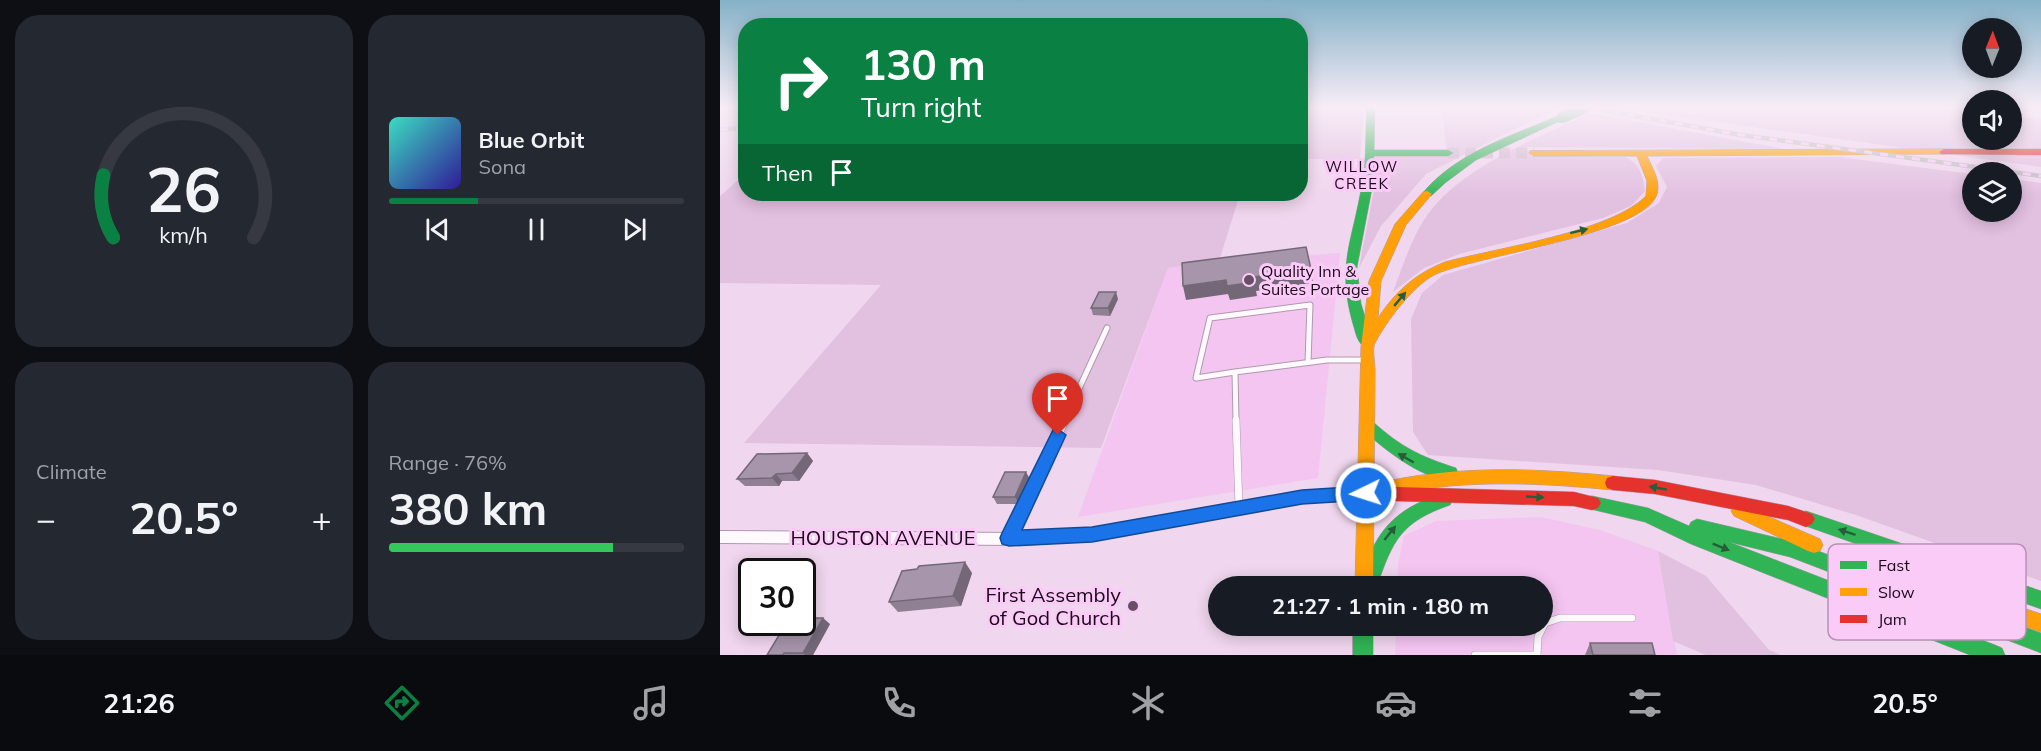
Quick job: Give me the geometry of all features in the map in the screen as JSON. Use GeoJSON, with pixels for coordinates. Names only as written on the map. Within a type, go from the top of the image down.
{"type":"FeatureCollection","features":[{"type":"Feature","properties":{"kind":"main road"},"geometry":{"type":"LineString","coordinates":[[1368,354],[1348,293],[1351,251],[1366,199],[1370,137]]}},
{"type":"Feature","properties":{"kind":"main road"},"geometry":{"type":"LineString","coordinates":[[1366,576],[1368,354],[1375,281],[1401,224],[1442,178],[1468,160],[1520,137]]}},
{"type":"Feature","properties":{"kind":"main road"},"geometry":{"type":"LineString","coordinates":[[1534,153],[2041,152]]}},
{"type":"Feature","properties":{"kind":"main road"},"geometry":{"type":"LineString","coordinates":[[1369,153],[1448,153]]}},
{"type":"Feature","properties":{"kind":"main road"},"geometry":{"type":"LineString","coordinates":[[1368,354],[1381,321],[1408,289],[1431,272],[1462,260],[1596,227],[1632,214],[1650,200],[1654,186],[1641,154]]}},
{"type":"Feature","properties":{"kind":"main road"},"geometry":{"type":"LineString","coordinates":[[1367,425],[1391,449],[1410,461],[1435,471],[1482,478]]}},
{"type":"Feature","properties":{"kind":"main road"},"geometry":{"type":"LineString","coordinates":[[1366,493],[1405,482],[1482,478],[1570,477],[1611,481],[1788,513],[1878,544]]}},
{"type":"Feature","properties":{"kind":"main road"},"geometry":{"type":"LineString","coordinates":[[1366,493],[1574,499],[1791,549],[1828,563]]}},
{"type":"Feature","properties":{"kind":"main road"},"geometry":{"type":"LineString","coordinates":[[1370,576],[1384,540],[1402,519],[1417,509],[1439,501],[1476,496]]}},
{"type":"Feature","properties":{"kind":"main road"},"geometry":{"type":"LineString","coordinates":[[1715,499],[1802,541],[1828,550]]}},
{"type":"Feature","properties":{"kind":"main road"},"geometry":{"type":"LineString","coordinates":[[1648,515],[1697,538],[1828,589]]}},
{"type":"Feature","properties":{"kind":"main road"},"geometry":{"type":"LineString","coordinates":[[2026,595],[2041,600]]}},
{"type":"Feature","properties":{"kind":"main road"},"geometry":{"type":"LineString","coordinates":[[2026,618],[2041,623]]}},
{"type":"Feature","properties":{"kind":"main road"},"geometry":{"type":"LineString","coordinates":[[1363,636],[1363,655]]}},
{"type":"Feature","properties":{"kind":"main road"},"geometry":{"type":"LineString","coordinates":[[2026,637],[2041,643]]}},
{"type":"Feature","properties":{"kind":"main road"},"geometry":{"type":"LineString","coordinates":[[1957,640],[1995,655]]}},
{"type":"Feature","properties":{"kind":"street","name":"HOUSTON AVENUE"},"geometry":{"type":"LineString","coordinates":[[720,537],[1009,538],[1092,534],[1302,497],[1366,493]]}},
{"type":"Feature","properties":{"kind":"lane"},"geometry":{"type":"LineString","coordinates":[[1308,363],[1310,305],[1210,318],[1196,378],[1308,363],[1368,354]]}},
{"type":"Feature","properties":{"kind":"lane"},"geometry":{"type":"LineString","coordinates":[[1009,538],[1050,457],[1076,391],[1107,328]]}},
{"type":"Feature","properties":{"kind":"lane"},"geometry":{"type":"LineString","coordinates":[[1235,372],[1239,508]]}},
{"type":"Feature","properties":{"kind":"lane"},"geometry":{"type":"LineString","coordinates":[[1474,655],[1537,655],[1538,637],[1545,623],[1560,618],[1632,618]]}},
{"type":"Feature","properties":{"kind":"shaded area"},"geometry":{"type":"Polygon","coordinates":[[[1308,137],[1362,137],[1360,159],[1308,159],[1308,137]]]}},
{"type":"Feature","properties":{"kind":"shaded area"},"geometry":{"type":"Polygon","coordinates":[[[1445,137],[1500,137],[1426,174],[1381,226],[1359,268],[1374,190],[1375,156],[1447,156],[1445,137]]]}},
{"type":"Feature","properties":{"kind":"shaded area"},"geometry":{"type":"Polygon","coordinates":[[[1540,137],[1717,137],[1784,149],[1527,147],[1531,156],[1625,157],[1640,171],[1645,191],[1631,206],[1603,218],[1459,254],[1424,268],[1393,292],[1419,228],[1438,202],[1477,170],[1540,137]]]}},
{"type":"Feature","properties":{"kind":"shaded area"},"geometry":{"type":"Polygon","coordinates":[[[1821,137],[1962,137],[1962,150],[2022,150],[2022,137],[2041,137],[2041,167],[2022,164],[2022,162],[2005,162],[1821,137]]]}},
{"type":"Feature","properties":{"kind":"shaded area"},"geometry":{"type":"Polygon","coordinates":[[[1839,157],[1962,173],[1962,222],[2022,222],[2022,180],[2041,183],[2041,581],[2026,576],[2026,544],[1937,544],[1856,515],[1756,485],[1658,470],[1428,455],[1413,432],[1411,319],[1422,293],[1443,275],[1627,223],[1659,203],[1667,187],[1656,166],[1663,158],[1839,157]]]}},
{"type":"Feature","properties":{"kind":"shaded area"},"geometry":{"type":"Polygon","coordinates":[[[738,180],[738,201],[1238,201],[1219,261],[1168,268],[1101,448],[744,443],[881,285],[720,283],[720,196],[738,180]]]}},
{"type":"Feature","properties":{"kind":"shaded area"},"geometry":{"type":"Polygon","coordinates":[[[1340,253],[1318,478],[1078,517],[1168,268],[1219,261],[1340,253]]]}},
{"type":"Feature","properties":{"kind":"shaded area"},"geometry":{"type":"Polygon","coordinates":[[[1541,517],[1600,530],[1658,551],[1677,655],[1395,655],[1396,636],[1553,636],[1553,576],[1397,576],[1404,536],[1436,521],[1541,517]]]}},
{"type":"Feature","properties":{"kind":"shaded area"},"geometry":{"type":"Polygon","coordinates":[[[1658,551],[1706,576],[1769,650],[1781,655],[1706,655],[1673,641],[1658,551]]]}},
{"type":"Feature","properties":{"kind":"building"},"geometry":{"type":"Polygon","coordinates":[[[1306,247],[1311,269],[1254,277],[1255,282],[1227,286],[1226,280],[1183,286],[1182,263],[1306,247]]]}},
{"type":"Feature","properties":{"kind":"building"},"geometry":{"type":"Polygon","coordinates":[[[1099,292],[1116,292],[1108,308],[1091,308],[1099,292]]]}},
{"type":"Feature","properties":{"kind":"building"},"geometry":{"type":"Polygon","coordinates":[[[807,453],[792,473],[776,474],[772,478],[737,479],[757,454],[807,453]]]}},
{"type":"Feature","properties":{"kind":"building"},"geometry":{"type":"Polygon","coordinates":[[[1005,472],[1026,472],[1015,497],[993,497],[1005,472]]]}},
{"type":"Feature","properties":{"kind":"building"},"geometry":{"type":"Polygon","coordinates":[[[965,562],[953,596],[889,602],[902,571],[917,569],[919,566],[965,562]]]}},
{"type":"Feature","properties":{"kind":"building"},"geometry":{"type":"Polygon","coordinates":[[[816,618],[823,618],[816,630],[816,618]]]}},
{"type":"Feature","properties":{"kind":"building"},"geometry":{"type":"Polygon","coordinates":[[[779,636],[813,636],[803,653],[767,655],[779,636]]]}},
{"type":"Feature","properties":{"kind":"building"},"geometry":{"type":"Polygon","coordinates":[[[1590,643],[1652,643],[1655,655],[1593,655],[1590,643]]]}},
{"type":"Feature","properties":{"kind":"tunnel"},"geometry":{"type":"LineString","coordinates":[[1448,153],[1534,153]]}},
{"type":"Feature","properties":{"kind":"railway"},"geometry":{"type":"LineString","coordinates":[[1752,137],[2041,176]]}},
{"type":"Feature","properties":{"kind":"traffic: fast"},"geometry":{"type":"LineString","coordinates":[[1355,240],[1368,183],[1370,137]]}},
{"type":"Feature","properties":{"kind":"traffic: fast"},"geometry":{"type":"LineString","coordinates":[[1427,194],[1441,180],[1472,158],[1517,137]]}},
{"type":"Feature","properties":{"kind":"traffic: fast"},"geometry":{"type":"LineString","coordinates":[[1369,153],[1448,153]]}},
{"type":"Feature","properties":{"kind":"traffic: fast"},"geometry":{"type":"LineString","coordinates":[[1355,240],[1351,267],[1352,292],[1366,342]]}},
{"type":"Feature","properties":{"kind":"traffic: fast"},"geometry":{"type":"LineString","coordinates":[[1367,425],[1386,442],[1415,461],[1450,473]]}},
{"type":"Feature","properties":{"kind":"traffic: fast"},"geometry":{"type":"LineString","coordinates":[[1372,576],[1386,542],[1402,521],[1427,505],[1444,500]]}},
{"type":"Feature","properties":{"kind":"traffic: fast"},"geometry":{"type":"LineString","coordinates":[[1592,503],[1648,515],[1697,538],[1828,589]]}},
{"type":"Feature","properties":{"kind":"traffic: fast"},"geometry":{"type":"LineString","coordinates":[[1806,519],[1879,544]]}},
{"type":"Feature","properties":{"kind":"traffic: fast"},"geometry":{"type":"LineString","coordinates":[[1697,527],[1791,549],[1828,563]]}},
{"type":"Feature","properties":{"kind":"traffic: fast"},"geometry":{"type":"LineString","coordinates":[[2026,595],[2041,600]]}},
{"type":"Feature","properties":{"kind":"traffic: fast"},"geometry":{"type":"LineString","coordinates":[[1363,636],[1363,655]]}},
{"type":"Feature","properties":{"kind":"traffic: fast"},"geometry":{"type":"LineString","coordinates":[[2026,637],[2041,643]]}},
{"type":"Feature","properties":{"kind":"traffic: fast"},"geometry":{"type":"LineString","coordinates":[[1957,640],[1995,655]]}},
{"type":"Feature","properties":{"kind":"traffic: slow"},"geometry":{"type":"LineString","coordinates":[[1534,153],[1944,152]]}},
{"type":"Feature","properties":{"kind":"traffic: slow"},"geometry":{"type":"LineString","coordinates":[[1373,338],[1396,301],[1429,273],[1479,256],[1585,231],[1616,221],[1639,210],[1651,197],[1653,186],[1641,154]]}},
{"type":"Feature","properties":{"kind":"traffic: slow"},"geometry":{"type":"LineString","coordinates":[[1364,576],[1368,347],[1375,281],[1401,224],[1427,194]]}},
{"type":"Feature","properties":{"kind":"traffic: slow"},"geometry":{"type":"LineString","coordinates":[[1366,493],[1426,481],[1489,476],[1613,483]]}},
{"type":"Feature","properties":{"kind":"traffic: slow"},"geometry":{"type":"LineString","coordinates":[[1740,511],[1814,545]]}},
{"type":"Feature","properties":{"kind":"traffic: slow"},"geometry":{"type":"LineString","coordinates":[[2026,618],[2041,623]]}},
{"type":"Feature","properties":{"kind":"traffic: jam"},"geometry":{"type":"LineString","coordinates":[[1944,152],[2041,152]]}},
{"type":"Feature","properties":{"kind":"traffic: jam"},"geometry":{"type":"LineString","coordinates":[[1613,483],[1655,487],[1788,513],[1806,519]]}},
{"type":"Feature","properties":{"kind":"traffic: jam"},"geometry":{"type":"LineString","coordinates":[[1396,494],[1574,499],[1592,503]]}},
{"type":"Feature","properties":{"kind":"place","name":"Quality Inn & Suites Portage"},"geometry":{"type":"Point","coordinates":[1249,280]}},
{"type":"Feature","properties":{"kind":"place","name":"First Assembly of God Church"},"geometry":{"type":"Point","coordinates":[1133,606]}},
{"type":"Feature","properties":{"kind":"district","name":"WILLOW CREEK"},"geometry":{"type":"Point","coordinates":[1362,174]}},
{"type":"Feature","properties":{"kind":"route"},"geometry":{"type":"LineString","coordinates":[[1058,435],[1050,457],[1009,538],[1092,534],[1302,497],[1366,493]]}}]}
